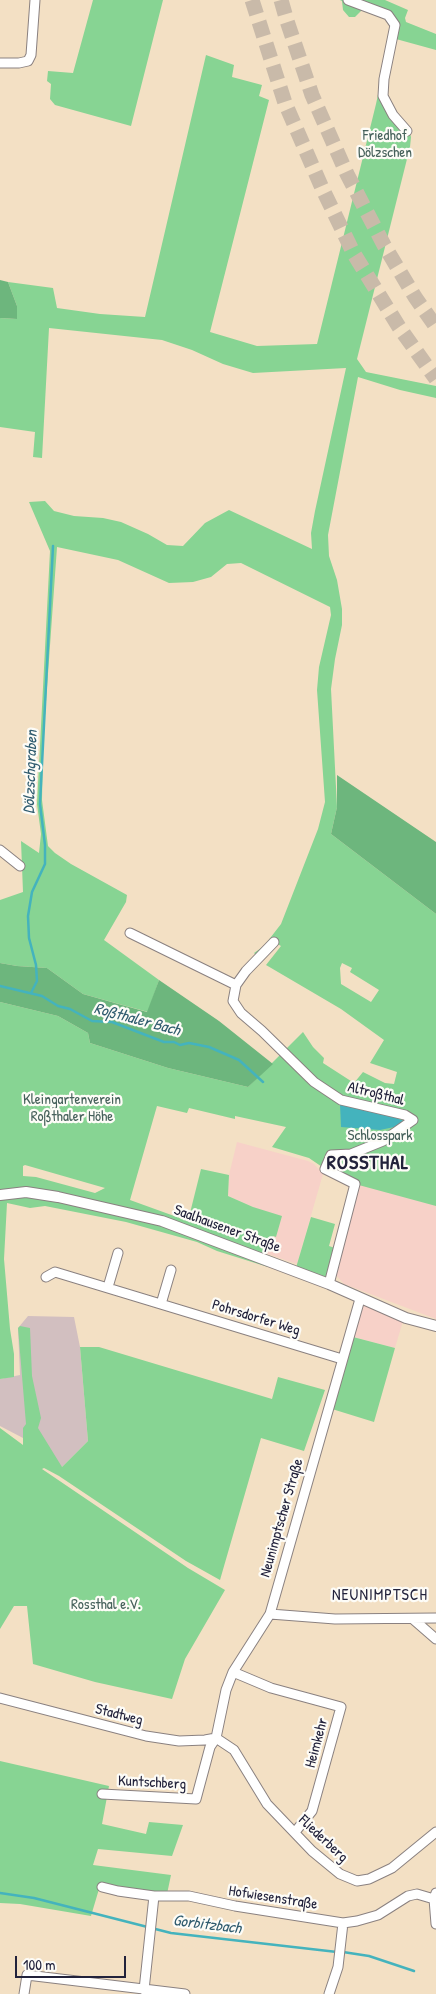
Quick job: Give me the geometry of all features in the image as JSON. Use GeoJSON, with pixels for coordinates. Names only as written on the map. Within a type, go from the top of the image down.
{"type":"FeatureCollection","features":[{"type":"Feature","properties":{"kind":"street"},"geometry":{"type":"LineString","coordinates":[[0,63],[19,64],[28,61],[31,55],[34,0]]}},
{"type":"Feature","properties":{"kind":"street"},"geometry":{"type":"LineString","coordinates":[[348,0],[388,14],[395,25],[384,79],[383,96],[393,114],[407,130]]}},
{"type":"Feature","properties":{"kind":"street"},"geometry":{"type":"LineString","coordinates":[[0,850],[20,866]]}},
{"type":"Feature","properties":{"kind":"street"},"geometry":{"type":"LineString","coordinates":[[130,933],[236,985],[246,971],[274,942]]}},
{"type":"Feature","properties":{"kind":"street","name":"Altroßthal"},"geometry":{"type":"LineString","coordinates":[[236,985],[233,1002],[241,1013],[314,1082],[341,1100],[405,1114],[413,1120],[383,1141],[351,1154],[331,1155],[325,1169],[355,1184],[329,1284]]}},
{"type":"Feature","properties":{"kind":"street","name":"Saalhausener Straße"},"geometry":{"type":"LineString","coordinates":[[0,1195],[26,1192],[58,1197],[162,1221],[329,1284],[406,1318],[436,1326]]}},
{"type":"Feature","properties":{"kind":"street"},"geometry":{"type":"LineString","coordinates":[[108,1287],[118,1253]]}},
{"type":"Feature","properties":{"kind":"street"},"geometry":{"type":"LineString","coordinates":[[161,1304],[171,1270]]}},
{"type":"Feature","properties":{"kind":"street","name":"Pohrsdorfer Weg"},"geometry":{"type":"LineString","coordinates":[[46,1277],[54,1272],[342,1358]]}},
{"type":"Feature","properties":{"kind":"street","name":"Neunimptscher Straße"},"geometry":{"type":"LineString","coordinates":[[216,1738],[221,1709],[233,1672],[270,1614],[360,1298]]}},
{"type":"Feature","properties":{"kind":"street"},"geometry":{"type":"LineString","coordinates":[[270,1614],[335,1619],[436,1618]]}},
{"type":"Feature","properties":{"kind":"street"},"geometry":{"type":"LineString","coordinates":[[413,1619],[436,1639]]}},
{"type":"Feature","properties":{"kind":"street","name":"Heimkehr"},"geometry":{"type":"LineString","coordinates":[[233,1672],[272,1688],[341,1707],[312,1811],[295,1832]]}},
{"type":"Feature","properties":{"kind":"street","name":"Stadtweg"},"geometry":{"type":"LineString","coordinates":[[0,1698],[146,1736],[179,1741],[216,1738]]}},
{"type":"Feature","properties":{"kind":"street","name":"Kuntschberg"},"geometry":{"type":"LineString","coordinates":[[102,1794],[196,1799],[210,1747],[216,1738]]}},
{"type":"Feature","properties":{"kind":"street","name":"Fliederberg"},"geometry":{"type":"LineString","coordinates":[[216,1738],[234,1750],[267,1804],[328,1865],[340,1874],[356,1881],[369,1879],[392,1868],[436,1832]]}},
{"type":"Feature","properties":{"kind":"street","name":"Hofwiesenstraße"},"geometry":{"type":"LineString","coordinates":[[102,1887],[154,1896],[189,1896],[235,1906],[343,1923],[378,1915],[408,1896],[417,1894],[435,1896]]}},
{"type":"Feature","properties":{"kind":"street"},"geometry":{"type":"LineString","coordinates":[[140,1991],[150,1934],[154,1896]]}},
{"type":"Feature","properties":{"kind":"street"},"geometry":{"type":"LineString","coordinates":[[435,1896],[436,1924]]}},
{"type":"Feature","properties":{"kind":"street"},"geometry":{"type":"LineString","coordinates":[[329,1994],[338,1968],[343,1923]]}},
{"type":"Feature","properties":{"kind":"street"},"geometry":{"type":"LineString","coordinates":[[24,1994],[27,1975],[140,1991],[184,1994]]}},
{"type":"Feature","properties":{"kind":"shaded area"},"geometry":{"type":"Polygon","coordinates":[[[436,1136],[436,1319],[344,1284],[336,1275],[360,1176],[436,1136]]]}},
{"type":"Feature","properties":{"kind":"shaded area"},"geometry":{"type":"Polygon","coordinates":[[[237,1142],[308,1161],[314,1164],[323,1174],[297,1264],[265,1253],[273,1236],[276,1237],[253,1207],[228,1196],[229,1175],[237,1142]]]}},
{"type":"Feature","properties":{"kind":"shaded area"},"geometry":{"type":"Polygon","coordinates":[[[363,1306],[403,1321],[395,1348],[353,1337],[360,1309],[363,1306]]]}},
{"type":"Feature","properties":{"kind":"shaded area"},"geometry":{"type":"Polygon","coordinates":[[[28,1316],[74,1317],[80,1347],[88,1441],[62,1467],[44,1466],[23,1438],[0,1426],[0,1379],[20,1375],[18,1328],[28,1316]]]}},
{"type":"Feature","properties":{"kind":"green space"},"geometry":{"type":"Polygon","coordinates":[[[93,0],[163,0],[131,126],[55,105],[50,99],[51,84],[47,81],[48,71],[73,73],[93,0]]]}},
{"type":"Feature","properties":{"kind":"green space"},"geometry":{"type":"Polygon","coordinates":[[[340,0],[385,0],[408,10],[405,18],[406,22],[436,34],[436,50],[396,39],[385,88],[387,102],[408,128],[411,137],[410,147],[357,359],[366,372],[436,386],[436,398],[400,390],[358,377],[328,535],[329,556],[337,580],[342,609],[342,625],[331,689],[337,807],[331,834],[436,914],[436,1206],[355,1184],[331,1173],[309,1158],[272,1147],[286,1127],[235,1116],[235,1119],[189,1108],[187,1113],[157,1106],[130,1200],[188,1221],[201,1169],[229,1175],[228,1196],[253,1207],[282,1216],[276,1237],[273,1236],[263,1258],[268,1267],[217,1251],[197,1242],[126,1222],[45,1206],[30,1208],[7,1203],[4,1259],[14,1354],[14,1377],[0,1379],[0,1002],[58,1016],[88,1033],[90,1043],[168,1068],[248,1087],[303,1032],[313,1047],[324,1058],[323,1063],[354,1083],[363,1072],[385,1083],[394,1084],[397,1072],[370,1063],[384,1040],[341,1009],[266,965],[281,946],[274,942],[259,958],[254,953],[264,946],[281,924],[318,829],[325,802],[317,690],[319,667],[331,615],[330,607],[241,563],[227,564],[211,577],[193,582],[169,583],[118,560],[57,547],[43,744],[42,800],[48,846],[71,864],[127,895],[126,902],[104,940],[159,980],[148,1012],[83,994],[47,968],[0,963],[0,900],[23,892],[21,841],[39,853],[41,834],[37,804],[50,551],[29,502],[45,501],[54,511],[74,516],[103,518],[121,522],[167,545],[183,546],[205,523],[229,510],[312,549],[311,533],[315,511],[346,368],[253,373],[223,364],[192,350],[162,340],[49,328],[42,458],[33,457],[35,432],[0,427],[0,318],[17,319],[17,306],[8,282],[53,288],[57,308],[100,314],[145,317],[206,55],[234,65],[232,77],[262,85],[259,96],[269,100],[210,332],[257,346],[317,344],[376,104],[391,33],[385,17],[363,9],[355,17],[349,17],[343,10],[342,1],[340,0]],[[342,963],[340,968],[341,984],[371,1002],[379,990],[350,972],[352,968],[342,963]],[[23,1166],[23,1176],[36,1177],[95,1193],[105,1188],[23,1166]]]}},
{"type":"Feature","properties":{"kind":"green space"},"geometry":{"type":"Polygon","coordinates":[[[0,280],[8,282],[17,306],[17,319],[0,318],[0,280]]]}},
{"type":"Feature","properties":{"kind":"green space"},"geometry":{"type":"Polygon","coordinates":[[[337,775],[436,842],[436,914],[331,834],[337,807],[337,775]]]}},
{"type":"Feature","properties":{"kind":"green space"},"geometry":{"type":"Polygon","coordinates":[[[0,963],[47,968],[83,994],[147,1012],[159,980],[219,1021],[273,1064],[248,1087],[168,1068],[90,1043],[88,1033],[58,1016],[0,1002],[0,963]]]}},
{"type":"Feature","properties":{"kind":"green space"},"geometry":{"type":"Polygon","coordinates":[[[311,1217],[335,1224],[329,1246],[338,1249],[329,1284],[295,1271],[311,1217]]]}},
{"type":"Feature","properties":{"kind":"green space","name":"Rossthal e.V."},"geometry":{"type":"Polygon","coordinates":[[[20,1326],[30,1328],[32,1376],[41,1418],[38,1428],[62,1467],[88,1441],[80,1347],[99,1347],[272,1399],[278,1377],[325,1390],[304,1451],[261,1438],[220,1580],[186,1561],[59,1476],[44,1468],[42,1469],[188,1568],[225,1590],[185,1659],[172,1699],[95,1682],[33,1664],[27,1606],[14,1606],[0,1629],[0,1428],[23,1445],[23,1428],[26,1424],[18,1328],[20,1326]]]}},
{"type":"Feature","properties":{"kind":"green space"},"geometry":{"type":"Polygon","coordinates":[[[353,1337],[395,1348],[374,1422],[332,1409],[353,1337]]]}},
{"type":"Feature","properties":{"kind":"green space"},"geometry":{"type":"Polygon","coordinates":[[[0,1761],[109,1786],[102,1824],[146,1834],[149,1822],[183,1825],[172,1856],[98,1849],[93,1865],[171,1875],[167,1894],[99,1889],[91,1916],[20,1904],[0,1903],[0,1761]]]}},
{"type":"Feature","properties":{"kind":"water"},"geometry":{"type":"Polygon","coordinates":[[[340,1104],[376,1110],[404,1121],[399,1126],[380,1130],[341,1127],[340,1104]]]}},
{"type":"Feature","properties":{"kind":"waterway","name":"Dölzschgraben"},"geometry":{"type":"LineString","coordinates":[[31,993],[37,981],[36,965],[29,938],[28,916],[32,892],[45,864],[45,845],[40,804],[53,546]]}},
{"type":"Feature","properties":{"kind":"waterway","name":"Roßthaler Bach"},"geometry":{"type":"LineString","coordinates":[[0,986],[42,996],[58,1006],[70,1009],[92,1021],[112,1022],[164,1042],[174,1042],[180,1045],[189,1043],[209,1047],[239,1060],[263,1082]]}},
{"type":"Feature","properties":{"kind":"waterway","name":"Gorbitzbach"},"geometry":{"type":"LineString","coordinates":[[0,1893],[34,1898],[171,1933],[337,1952]]}},
{"type":"Feature","properties":{"kind":"waterway","name":"Gorbitzbach"},"geometry":{"type":"LineString","coordinates":[[343,1952],[369,1956],[414,1971]]}},
{"type":"Feature","properties":{"kind":"tunnel"},"geometry":{"type":"LineString","coordinates":[[252,0],[285,103],[322,188],[354,254],[399,327],[436,379]]}},
{"type":"Feature","properties":{"kind":"tunnel"},"geometry":{"type":"LineString","coordinates":[[281,0],[312,95],[347,174],[384,245],[415,297],[436,327]]}},
{"type":"Feature","properties":{"kind":"district","name":"ROSSTHAL"},"geometry":{"type":"Point","coordinates":[368,1164]}},
{"type":"Feature","properties":{"kind":"district","name":"NEUNIMPTSCH"},"geometry":{"type":"Point","coordinates":[380,1596]}},
{"type":"Feature","properties":{"kind":"park label","name":"Friedhof Dölzschen"},"geometry":{"type":"Point","coordinates":[385,144]}},
{"type":"Feature","properties":{"kind":"park label","name":"Kleingartenverein Roßthaler Höhe"},"geometry":{"type":"Point","coordinates":[72,1108]}},
{"type":"Feature","properties":{"kind":"park label","name":"Schlosspark"},"geometry":{"type":"Point","coordinates":[380,1136]}}]}
